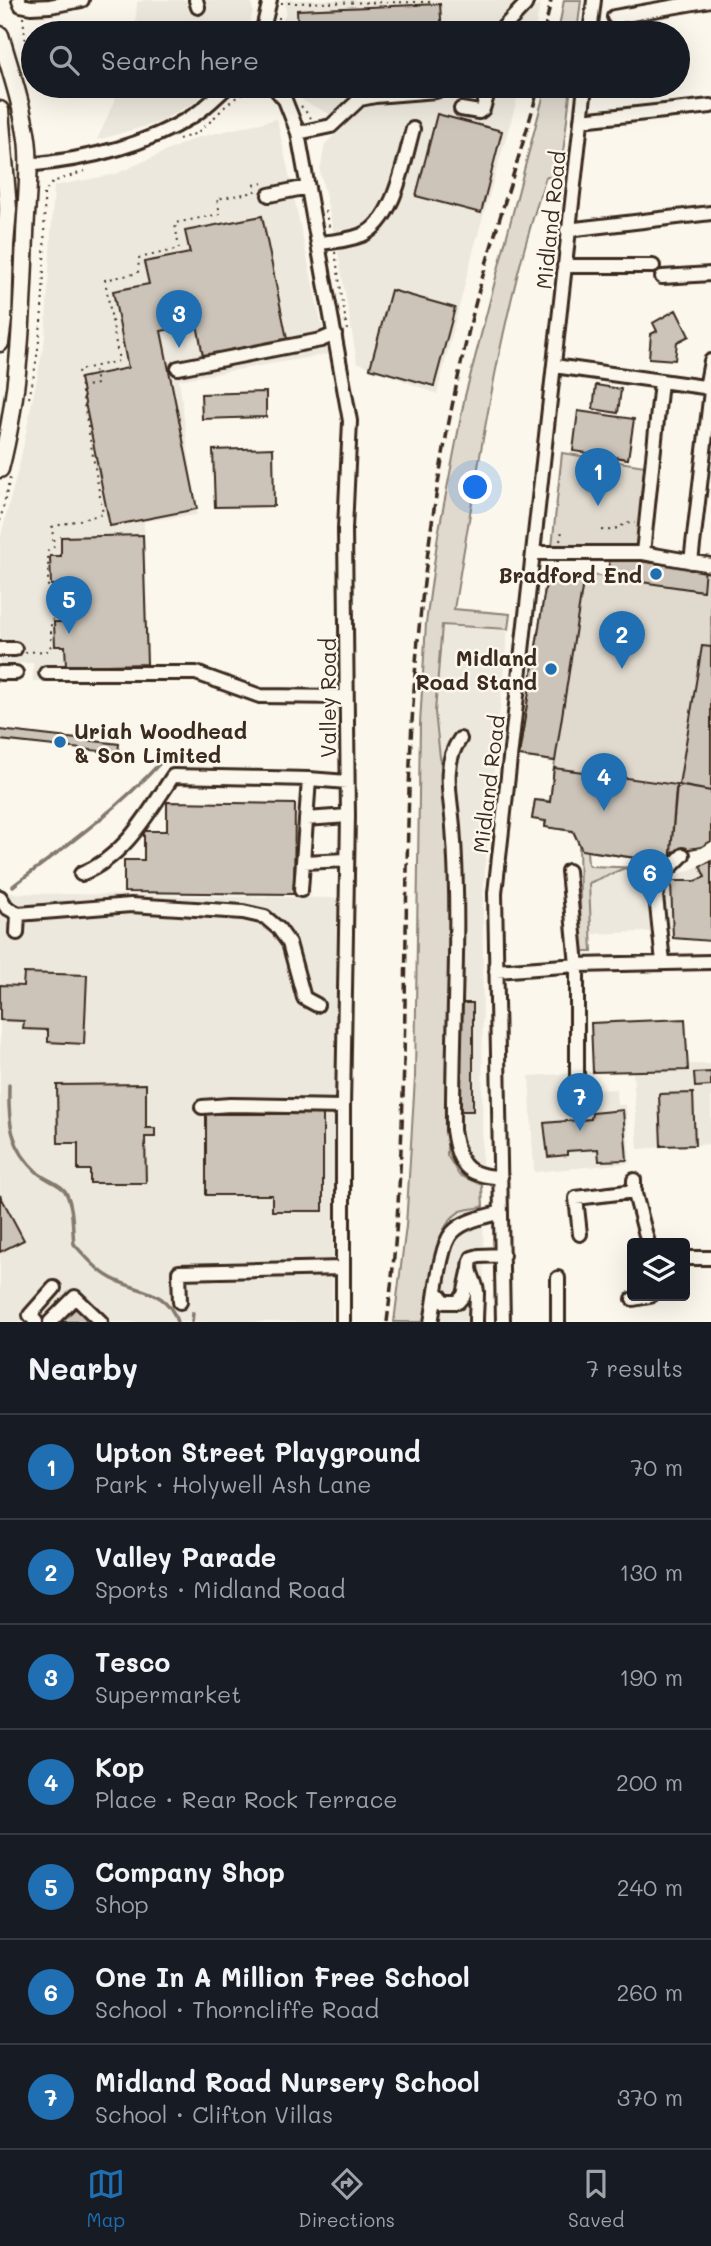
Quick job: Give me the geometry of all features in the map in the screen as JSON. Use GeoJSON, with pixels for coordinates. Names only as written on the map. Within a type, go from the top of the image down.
{"type":"FeatureCollection","features":[{"type":"Feature","properties":{"kind":"main road"},"geometry":{"type":"LineString","coordinates":[[0,35],[27,140],[23,308],[6,468]]}},
{"type":"Feature","properties":{"kind":"main road"},"geometry":{"type":"LineString","coordinates":[[0,110],[8,209],[0,343]]}},
{"type":"Feature","properties":{"kind":"main road"},"geometry":{"type":"LineString","coordinates":[[3,166],[27,165]]}},
{"type":"Feature","properties":{"kind":"main road"},"geometry":{"type":"LineString","coordinates":[[0,225],[5,245]]}},
{"type":"Feature","properties":{"kind":"street"},"geometry":{"type":"LineString","coordinates":[[24,4],[82,0]]}},
{"type":"Feature","properties":{"kind":"street"},"geometry":{"type":"LineString","coordinates":[[510,21],[527,0]]}},
{"type":"Feature","properties":{"kind":"street"},"geometry":{"type":"LineString","coordinates":[[591,21],[594,0]]}},
{"type":"Feature","properties":{"kind":"street"},"geometry":{"type":"LineString","coordinates":[[614,17],[711,0]]}},
{"type":"Feature","properties":{"kind":"street"},"geometry":{"type":"LineString","coordinates":[[265,21],[270,2]]}},
{"type":"Feature","properties":{"kind":"street"},"geometry":{"type":"LineString","coordinates":[[27,165],[55,163],[106,153],[153,136],[193,116],[214,98]]}},
{"type":"Feature","properties":{"kind":"street","name":"Valley Road"},"geometry":{"type":"LineString","coordinates":[[282,98],[298,133],[350,421],[345,529],[348,816],[343,1107],[343,1322]]}},
{"type":"Feature","properties":{"kind":"street"},"geometry":{"type":"LineString","coordinates":[[298,133],[331,126],[360,99],[365,98]]}},
{"type":"Feature","properties":{"kind":"street"},"geometry":{"type":"LineString","coordinates":[[461,109],[479,111],[483,109],[486,98]]}},
{"type":"Feature","properties":{"kind":"street","name":"Midland Road"},"geometry":{"type":"LineString","coordinates":[[503,1322],[495,893],[583,98]]}},
{"type":"Feature","properties":{"kind":"street"},"geometry":{"type":"LineString","coordinates":[[581,120],[711,106]]}},
{"type":"Feature","properties":{"kind":"street"},"geometry":{"type":"LineString","coordinates":[[319,243],[362,234],[383,217],[392,201],[413,129]]}},
{"type":"Feature","properties":{"kind":"street"},"geometry":{"type":"LineString","coordinates":[[268,189],[308,187]]}},
{"type":"Feature","properties":{"kind":"street"},"geometry":{"type":"LineString","coordinates":[[567,230],[711,213]]}},
{"type":"Feature","properties":{"kind":"street"},"geometry":{"type":"LineString","coordinates":[[564,266],[653,266]]}},
{"type":"Feature","properties":{"kind":"street"},"geometry":{"type":"LineString","coordinates":[[662,277],[711,274]]}},
{"type":"Feature","properties":{"kind":"street"},"geometry":{"type":"LineString","coordinates":[[178,368],[321,340],[335,334]]}},
{"type":"Feature","properties":{"kind":"street"},"geometry":{"type":"LineString","coordinates":[[691,562],[711,361]]}},
{"type":"Feature","properties":{"kind":"street"},"geometry":{"type":"LineString","coordinates":[[554,366],[710,389]]}},
{"type":"Feature","properties":{"kind":"street"},"geometry":{"type":"LineString","coordinates":[[643,553],[661,382]]}},
{"type":"Feature","properties":{"kind":"street"},"geometry":{"type":"LineString","coordinates":[[534,552],[643,553],[711,565]]}},
{"type":"Feature","properties":{"kind":"street"},"geometry":{"type":"LineString","coordinates":[[0,649],[19,650]]}},
{"type":"Feature","properties":{"kind":"street"},"geometry":{"type":"LineString","coordinates":[[0,673],[16,673]]}},
{"type":"Feature","properties":{"kind":"street"},"geometry":{"type":"LineString","coordinates":[[47,673],[196,673],[260,696],[346,697]]}},
{"type":"Feature","properties":{"kind":"street"},"geometry":{"type":"LineString","coordinates":[[460,739],[451,751],[448,775],[456,875],[453,1130],[458,1156],[469,1170],[482,1177],[500,1177]]}},
{"type":"Feature","properties":{"kind":"street"},"geometry":{"type":"LineString","coordinates":[[81,874],[111,858],[144,821],[173,776],[347,782]]}},
{"type":"Feature","properties":{"kind":"street"},"geometry":{"type":"LineString","coordinates":[[301,890],[309,779]]}},
{"type":"Feature","properties":{"kind":"street"},"geometry":{"type":"LineString","coordinates":[[306,819],[348,816]]}},
{"type":"Feature","properties":{"kind":"street"},"geometry":{"type":"LineString","coordinates":[[663,962],[656,896],[661,877],[683,855]]}},
{"type":"Feature","properties":{"kind":"street"},"geometry":{"type":"LineString","coordinates":[[303,862],[347,860]]}},
{"type":"Feature","properties":{"kind":"street"},"geometry":{"type":"LineString","coordinates":[[568,871],[577,965],[577,1078]]}},
{"type":"Feature","properties":{"kind":"street"},"geometry":{"type":"LineString","coordinates":[[0,897],[6,907],[18,915],[131,905],[243,912],[265,917],[279,929],[289,943],[304,998],[317,1005]]}},
{"type":"Feature","properties":{"kind":"street"},"geometry":{"type":"LineString","coordinates":[[17,933],[18,915]]}},
{"type":"Feature","properties":{"kind":"street"},"geometry":{"type":"LineString","coordinates":[[496,971],[577,965],[711,962]]}},
{"type":"Feature","properties":{"kind":"street"},"geometry":{"type":"LineString","coordinates":[[202,1107],[230,1104],[343,1107]]}},
{"type":"Feature","properties":{"kind":"street"},"geometry":{"type":"LineString","coordinates":[[580,1234],[576,1198],[617,1193],[634,1185],[647,1238]]}},
{"type":"Feature","properties":{"kind":"street"},"geometry":{"type":"LineString","coordinates":[[431,1322],[444,1245],[452,1231],[501,1212]]}},
{"type":"Feature","properties":{"kind":"street"},"geometry":{"type":"LineString","coordinates":[[437,1292],[445,1302],[458,1302],[464,1295],[472,1258],[503,1255]]}},
{"type":"Feature","properties":{"kind":"street"},"geometry":{"type":"LineString","coordinates":[[690,1258],[711,1258]]}},
{"type":"Feature","properties":{"kind":"street"},"geometry":{"type":"LineString","coordinates":[[180,1302],[179,1272],[342,1268]]}},
{"type":"Feature","properties":{"kind":"street"},"geometry":{"type":"LineString","coordinates":[[469,1272],[477,1289],[476,1322]]}},
{"type":"Feature","properties":{"kind":"street"},"geometry":{"type":"LineString","coordinates":[[554,1284],[558,1322]]}},
{"type":"Feature","properties":{"kind":"street"},"geometry":{"type":"LineString","coordinates":[[37,1322],[30,1315],[54,1288]]}},
{"type":"Feature","properties":{"kind":"street"},"geometry":{"type":"LineString","coordinates":[[50,1322],[75,1297],[101,1322]]}},
{"type":"Feature","properties":{"kind":"path"},"geometry":{"type":"LineString","coordinates":[[270,2],[433,0]]}},
{"type":"Feature","properties":{"kind":"path"},"geometry":{"type":"LineString","coordinates":[[170,142],[195,133],[234,98]]}},
{"type":"Feature","properties":{"kind":"path"},"geometry":{"type":"LineString","coordinates":[[29,399],[35,372],[45,279],[44,193],[53,181],[95,167]]}},
{"type":"Feature","properties":{"kind":"path"},"geometry":{"type":"LineString","coordinates":[[19,650],[49,651],[51,620],[60,618],[59,589],[48,587],[48,551],[54,547],[52,527],[103,514],[78,370],[119,361],[105,280],[138,273],[139,258],[179,249],[175,222],[220,214],[217,199],[255,192],[254,185],[268,189]]}},
{"type":"Feature","properties":{"kind":"path"},"geometry":{"type":"LineString","coordinates":[[80,387],[97,384],[94,367]]}},
{"type":"Feature","properties":{"kind":"path"},"geometry":{"type":"LineString","coordinates":[[0,521],[6,468]]}},
{"type":"Feature","properties":{"kind":"path"},"geometry":{"type":"LineString","coordinates":[[601,530],[616,530],[627,522],[646,525]]}},
{"type":"Feature","properties":{"kind":"shaded area"},"geometry":{"type":"Polygon","coordinates":[[[251,0],[253,11],[250,21],[136,21],[137,2],[251,0]]]}},
{"type":"Feature","properties":{"kind":"shaded area"},"geometry":{"type":"Polygon","coordinates":[[[285,0],[535,0],[535,8],[541,2],[537,21],[283,21],[286,12],[285,0]]]}},
{"type":"Feature","properties":{"kind":"shaded area"},"geometry":{"type":"Polygon","coordinates":[[[564,0],[581,0],[578,21],[560,21],[564,0]]]}},
{"type":"Feature","properties":{"kind":"shaded area"},"geometry":{"type":"Polygon","coordinates":[[[116,98],[199,98],[157,123],[97,140],[116,98]]]}},
{"type":"Feature","properties":{"kind":"shaded area"},"geometry":{"type":"Polygon","coordinates":[[[301,98],[518,98],[474,248],[437,394],[357,362],[338,252],[320,171],[325,144],[335,134],[330,114],[301,98]]]}},
{"type":"Feature","properties":{"kind":"shaded area"},"geometry":{"type":"Polygon","coordinates":[[[543,98],[570,98],[560,178],[546,177],[515,283],[492,391],[454,609],[510,614],[508,629],[442,625],[435,712],[448,829],[451,907],[447,1155],[459,1175],[482,1185],[483,1207],[461,1211],[451,1219],[444,1230],[434,1261],[427,1322],[394,1322],[406,1226],[415,1078],[420,724],[426,623],[438,535],[465,396],[543,98]]]}},
{"type":"Feature","properties":{"kind":"shaded area"},"geometry":{"type":"Polygon","coordinates":[[[277,119],[328,354],[179,380],[197,515],[144,521],[149,679],[33,681],[33,663],[0,664],[0,540],[21,457],[45,338],[54,186],[116,174],[195,138],[277,119]]]}},
{"type":"Feature","properties":{"kind":"shaded area"},"geometry":{"type":"Polygon","coordinates":[[[562,453],[645,466],[636,550],[552,547],[562,453]]]}},
{"type":"Feature","properties":{"kind":"shaded area"},"geometry":{"type":"Polygon","coordinates":[[[610,557],[660,564],[661,561],[693,565],[692,569],[711,572],[711,841],[701,847],[672,852],[670,863],[587,851],[588,864],[591,866],[641,868],[641,881],[625,868],[589,883],[592,952],[581,952],[579,844],[573,831],[545,827],[545,821],[532,819],[535,800],[550,801],[555,761],[519,756],[547,576],[583,582],[586,574],[607,577],[610,557]]]}},
{"type":"Feature","properties":{"kind":"shaded area"},"geometry":{"type":"Polygon","coordinates":[[[442,624],[508,629],[483,902],[482,1185],[459,1175],[447,1155],[448,829],[435,712],[442,624]]]}},
{"type":"Feature","properties":{"kind":"shaded area"},"geometry":{"type":"Polygon","coordinates":[[[711,861],[711,941],[673,938],[672,931],[591,934],[589,883],[625,868],[642,881],[670,881],[671,878],[711,861]]]}},
{"type":"Feature","properties":{"kind":"shaded area"},"geometry":{"type":"Polygon","coordinates":[[[0,893],[338,898],[332,1322],[0,1322],[0,893]]]}},
{"type":"Feature","properties":{"kind":"shaded area"},"geometry":{"type":"Polygon","coordinates":[[[687,1064],[711,1064],[711,1144],[638,1149],[633,1071],[687,1071],[687,1064]]]}},
{"type":"Feature","properties":{"kind":"shaded area"},"geometry":{"type":"Polygon","coordinates":[[[593,1072],[594,1090],[616,1089],[617,1105],[626,1105],[630,1163],[534,1172],[529,1076],[593,1072]]]}},
{"type":"Feature","properties":{"kind":"shaded area"},"geometry":{"type":"Polygon","coordinates":[[[483,1207],[484,1322],[427,1322],[439,1239],[447,1222],[461,1211],[483,1207]]]}},
{"type":"Feature","properties":{"kind":"building"},"geometry":{"type":"Polygon","coordinates":[[[440,4],[441,21],[297,21],[297,10],[440,4]]]}},
{"type":"Feature","properties":{"kind":"building"},"geometry":{"type":"Polygon","coordinates":[[[437,114],[502,131],[481,213],[416,196],[437,114]]]}},
{"type":"Feature","properties":{"kind":"building"},"geometry":{"type":"Polygon","coordinates":[[[262,216],[287,339],[203,356],[197,324],[161,331],[197,509],[110,526],[80,378],[128,368],[113,291],[149,284],[144,262],[190,253],[185,231],[262,216]]]}},
{"type":"Feature","properties":{"kind":"building"},"geometry":{"type":"Polygon","coordinates":[[[391,290],[455,308],[434,386],[370,368],[391,290]]]}},
{"type":"Feature","properties":{"kind":"building"},"geometry":{"type":"Polygon","coordinates":[[[676,310],[689,336],[677,342],[675,360],[649,358],[651,334],[657,331],[653,323],[676,310]]]}},
{"type":"Feature","properties":{"kind":"building"},"geometry":{"type":"Polygon","coordinates":[[[596,385],[621,389],[618,413],[593,409],[596,385]]]}},
{"type":"Feature","properties":{"kind":"building"},"geometry":{"type":"Polygon","coordinates":[[[266,392],[266,417],[202,419],[201,394],[266,392]]]}},
{"type":"Feature","properties":{"kind":"building"},"geometry":{"type":"Polygon","coordinates":[[[578,411],[634,419],[628,459],[573,451],[578,411]]]}},
{"type":"Feature","properties":{"kind":"building"},"geometry":{"type":"Polygon","coordinates":[[[273,448],[274,506],[215,507],[213,450],[273,448]]]}},
{"type":"Feature","properties":{"kind":"building"},"geometry":{"type":"Polygon","coordinates":[[[143,535],[147,664],[66,666],[65,646],[55,646],[54,622],[64,622],[63,585],[51,585],[50,556],[61,556],[61,537],[143,535]]]}},
{"type":"Feature","properties":{"kind":"building","name":"Bradford End"},"geometry":{"type":"Polygon","coordinates":[[[610,557],[693,565],[692,569],[695,570],[696,566],[705,567],[703,591],[607,577],[610,557]]]}},
{"type":"Feature","properties":{"kind":"building","name":"Midland Road Stand"},"geometry":{"type":"Polygon","coordinates":[[[547,576],[583,582],[555,761],[519,756],[547,576]]]}},
{"type":"Feature","properties":{"kind":"building"},"geometry":{"type":"Polygon","coordinates":[[[702,646],[711,647],[711,791],[679,785],[702,646]]]}},
{"type":"Feature","properties":{"kind":"building","name":"Uriah Woodhead & Son Limited"},"geometry":{"type":"Polygon","coordinates":[[[0,730],[119,744],[118,753],[0,740],[0,730]]]}},
{"type":"Feature","properties":{"kind":"building"},"geometry":{"type":"Polygon","coordinates":[[[554,768],[677,785],[670,863],[582,850],[573,831],[545,827],[546,821],[532,819],[535,800],[550,802],[554,768]]]}},
{"type":"Feature","properties":{"kind":"building"},"geometry":{"type":"Polygon","coordinates":[[[682,786],[711,791],[711,841],[701,847],[671,852],[676,789],[682,786]]]}},
{"type":"Feature","properties":{"kind":"building"},"geometry":{"type":"Polygon","coordinates":[[[167,802],[295,804],[294,894],[124,892],[124,860],[144,860],[144,831],[167,831],[167,802]]]}},
{"type":"Feature","properties":{"kind":"building"},"geometry":{"type":"Polygon","coordinates":[[[711,861],[711,941],[673,938],[671,881],[696,881],[705,877],[700,866],[711,861]]]}},
{"type":"Feature","properties":{"kind":"building"},"geometry":{"type":"Polygon","coordinates":[[[24,973],[87,975],[84,1044],[48,1042],[48,1030],[23,1029],[24,1021],[0,1020],[0,985],[23,986],[24,973]]]}},
{"type":"Feature","properties":{"kind":"building"},"geometry":{"type":"Polygon","coordinates":[[[460,1003],[473,1003],[473,1111],[459,1111],[460,1003]]]}},
{"type":"Feature","properties":{"kind":"building"},"geometry":{"type":"Polygon","coordinates":[[[685,1019],[688,1070],[593,1072],[591,1023],[685,1019]]]}},
{"type":"Feature","properties":{"kind":"building"},"geometry":{"type":"Polygon","coordinates":[[[711,1072],[711,1086],[695,1087],[694,1073],[711,1072]]]}},
{"type":"Feature","properties":{"kind":"building"},"geometry":{"type":"Polygon","coordinates":[[[146,1084],[146,1128],[155,1128],[155,1137],[145,1137],[146,1183],[90,1183],[90,1170],[78,1170],[78,1143],[58,1143],[57,1085],[146,1084]]]}},
{"type":"Feature","properties":{"kind":"building"},"geometry":{"type":"Polygon","coordinates":[[[693,1093],[695,1145],[661,1146],[659,1094],[693,1093]]]}},
{"type":"Feature","properties":{"kind":"building"},"geometry":{"type":"Polygon","coordinates":[[[623,1110],[627,1160],[599,1161],[598,1149],[567,1151],[567,1155],[548,1157],[544,1123],[591,1119],[592,1113],[623,1110]]]}},
{"type":"Feature","properties":{"kind":"building"},"geometry":{"type":"Polygon","coordinates":[[[206,1114],[323,1114],[323,1211],[272,1211],[272,1195],[206,1195],[206,1114]]]}},
{"type":"Feature","properties":{"kind":"building"},"geometry":{"type":"Polygon","coordinates":[[[0,1195],[24,1240],[0,1252],[0,1195]]]}},
{"type":"Feature","properties":{"kind":"building"},"geometry":{"type":"Polygon","coordinates":[[[79,1305],[97,1322],[61,1322],[79,1305]]]}},
{"type":"Feature","properties":{"kind":"waterway"},"geometry":{"type":"LineString","coordinates":[[13,886],[109,812],[161,762]]}},
{"type":"Feature","properties":{"kind":"waterway"},"geometry":{"type":"LineString","coordinates":[[9,1085],[10,1122],[16,1144],[38,1173],[65,1191],[71,1210],[74,1244],[106,1275],[157,1296],[165,1302],[177,1322]]}},
{"type":"Feature","properties":{"kind":"waterway"},"geometry":{"type":"LineString","coordinates":[[192,1322],[193,1313]]}},
{"type":"Feature","properties":{"kind":"railway"},"geometry":{"type":"LineString","coordinates":[[547,21],[551,0]]}},
{"type":"Feature","properties":{"kind":"railway"},"geometry":{"type":"LineString","coordinates":[[387,1322],[401,1142],[409,780],[414,690],[426,567],[435,500],[460,367],[484,271],[536,98]]}},
{"type":"Feature","properties":{"kind":"place","name":"Tesco"},"geometry":{"type":"Point","coordinates":[179,348]}},
{"type":"Feature","properties":{"kind":"place","name":"Upton Street Playground"},"geometry":{"type":"Point","coordinates":[598,506]}},
{"type":"Feature","properties":{"kind":"place","name":"Bradford End"},"geometry":{"type":"Point","coordinates":[656,574]}},
{"type":"Feature","properties":{"kind":"place","name":"Company Shop"},"geometry":{"type":"Point","coordinates":[69,634]}},
{"type":"Feature","properties":{"kind":"place","name":"Midland Road Stand"},"geometry":{"type":"Point","coordinates":[551,669]}},
{"type":"Feature","properties":{"kind":"place","name":"Valley Parade"},"geometry":{"type":"Point","coordinates":[622,669]}},
{"type":"Feature","properties":{"kind":"place","name":"Uriah Woodhead & Son Limited"},"geometry":{"type":"Point","coordinates":[60,742]}},
{"type":"Feature","properties":{"kind":"place","name":"Kop"},"geometry":{"type":"Point","coordinates":[604,811]}},
{"type":"Feature","properties":{"kind":"place","name":"One In A Million Free School"},"geometry":{"type":"Point","coordinates":[650,907]}},
{"type":"Feature","properties":{"kind":"place","name":"Midland Road Nursery School"},"geometry":{"type":"Point","coordinates":[580,1131]}}]}
